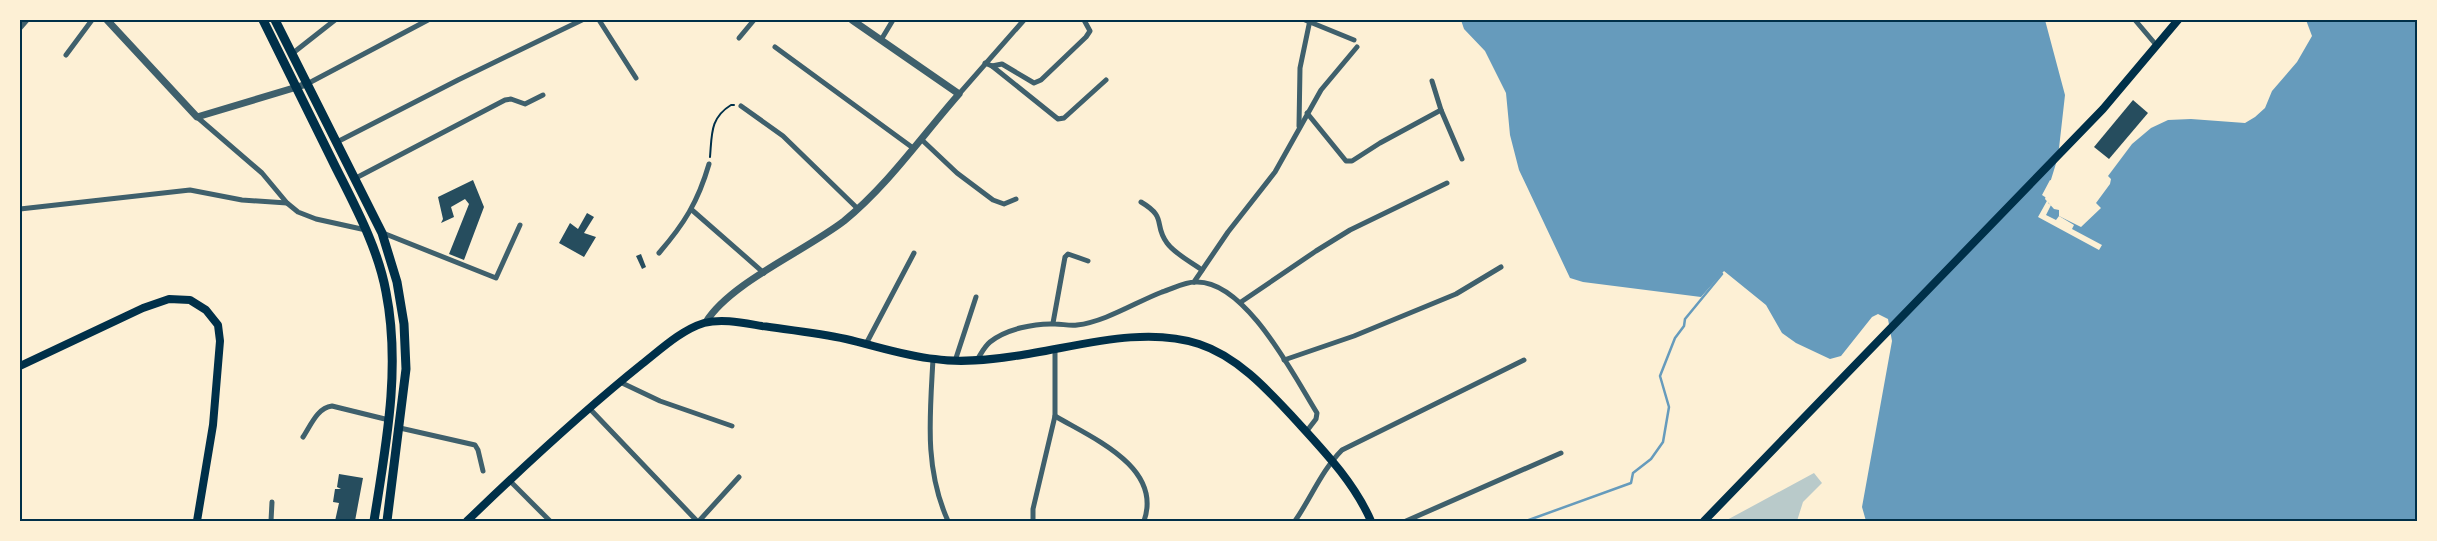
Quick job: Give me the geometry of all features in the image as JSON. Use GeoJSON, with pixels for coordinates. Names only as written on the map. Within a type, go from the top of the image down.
{"type":"FeatureCollection","features":[{"type":"Feature","properties":{"kind":"main road"},"geometry":{"type":"LineString","coordinates":[[263,20],[366,230],[386,290],[392,330],[393,368],[389,420],[374,521]]}},
{"type":"Feature","properties":{"kind":"main road"},"geometry":{"type":"LineString","coordinates":[[276,20],[382,233],[397,282],[404,324],[406,369],[387,521]]}},
{"type":"Feature","properties":{"kind":"main road"},"geometry":{"type":"LineString","coordinates":[[1704,521],[2103,109],[2178,20]]}},
{"type":"Feature","properties":{"kind":"main road"},"geometry":{"type":"LineString","coordinates":[[20,366],[143,308],[169,299],[190,300],[206,310],[218,325],[220,341],[213,425],[197,521]]}},
{"type":"Feature","properties":{"kind":"main road"},"geometry":{"type":"LineString","coordinates":[[467,521],[509,480],[620,382],[661,349],[694,327],[706,322],[742,323],[809,332],[933,359],[955,361],[1055,351],[1125,338],[1151,336],[1177,338],[1201,344],[1244,370],[1264,387],[1332,460],[1354,489],[1371,521]]}},
{"type":"Feature","properties":{"kind":"street"},"geometry":{"type":"LineString","coordinates":[[20,28],[27,20]]}},
{"type":"Feature","properties":{"kind":"street"},"geometry":{"type":"LineString","coordinates":[[66,55],[92,20]]}},
{"type":"Feature","properties":{"kind":"street"},"geometry":{"type":"LineString","coordinates":[[107,20],[197,117],[262,173],[287,203],[306,216],[366,230]]}},
{"type":"Feature","properties":{"kind":"street"},"geometry":{"type":"LineString","coordinates":[[293,53],[335,20]]}},
{"type":"Feature","properties":{"kind":"street"},"geometry":{"type":"LineString","coordinates":[[197,117],[307,84],[428,20]]}},
{"type":"Feature","properties":{"kind":"street"},"geometry":{"type":"LineString","coordinates":[[337,142],[458,80],[582,20]]}},
{"type":"Feature","properties":{"kind":"street"},"geometry":{"type":"LineString","coordinates":[[599,20],[636,78]]}},
{"type":"Feature","properties":{"kind":"street"},"geometry":{"type":"LineString","coordinates":[[739,38],[754,20]]}},
{"type":"Feature","properties":{"kind":"street"},"geometry":{"type":"LineString","coordinates":[[852,20],[959,94]]}},
{"type":"Feature","properties":{"kind":"street"},"geometry":{"type":"LineString","coordinates":[[881,40],[893,20]]}},
{"type":"Feature","properties":{"kind":"street"},"geometry":{"type":"LineString","coordinates":[[706,322],[721,303],[831,230],[858,209],[1024,20]]}},
{"type":"Feature","properties":{"kind":"street"},"geometry":{"type":"LineString","coordinates":[[992,66],[1002,64],[1027,81],[1034,83],[1041,80],[1086,38],[1090,32],[1084,20]]}},
{"type":"Feature","properties":{"kind":"street"},"geometry":{"type":"LineString","coordinates":[[2134,20],[2158,46]]}},
{"type":"Feature","properties":{"kind":"street"},"geometry":{"type":"LineString","coordinates":[[1299,126],[1300,68],[1308,21],[1354,40]]}},
{"type":"Feature","properties":{"kind":"street"},"geometry":{"type":"LineString","coordinates":[[775,47],[913,148]]}},
{"type":"Feature","properties":{"kind":"street"},"geometry":{"type":"LineString","coordinates":[[1194,282],[1228,232],[1275,172],[1299,126],[1330,78],[1357,47]]}},
{"type":"Feature","properties":{"kind":"street"},"geometry":{"type":"LineString","coordinates":[[985,63],[992,66],[1058,119],[1064,118],[1106,80]]}},
{"type":"Feature","properties":{"kind":"street"},"geometry":{"type":"LineString","coordinates":[[1432,81],[1441,110],[1462,159]]}},
{"type":"Feature","properties":{"kind":"street"},"geometry":{"type":"LineString","coordinates":[[354,179],[505,100],[511,99],[525,104],[543,95]]}},
{"type":"Feature","properties":{"kind":"street"},"geometry":{"type":"LineString","coordinates":[[741,106],[783,136],[858,209]]}},
{"type":"Feature","properties":{"kind":"street"},"geometry":{"type":"LineString","coordinates":[[1307,113],[1346,161],[1352,161],[1380,143],[1441,110]]}},
{"type":"Feature","properties":{"kind":"street"},"geometry":{"type":"LineString","coordinates":[[921,139],[957,174],[993,200],[1004,204],[1016,199]]}},
{"type":"Feature","properties":{"kind":"street"},"geometry":{"type":"LineString","coordinates":[[659,253],[692,210],[709,164]]}},
{"type":"Feature","properties":{"kind":"street"},"geometry":{"type":"LineString","coordinates":[[1241,302],[1350,230],[1447,182]]}},
{"type":"Feature","properties":{"kind":"street"},"geometry":{"type":"LineString","coordinates":[[20,209],[190,190],[242,200],[287,203]]}},
{"type":"Feature","properties":{"kind":"street"},"geometry":{"type":"LineString","coordinates":[[1141,202],[1154,210],[1158,216],[1166,243],[1202,270]]}},
{"type":"Feature","properties":{"kind":"street"},"geometry":{"type":"LineString","coordinates":[[692,210],[764,273]]}},
{"type":"Feature","properties":{"kind":"street"},"geometry":{"type":"LineString","coordinates":[[382,233],[496,278],[520,225]]}},
{"type":"Feature","properties":{"kind":"street"},"geometry":{"type":"LineString","coordinates":[[866,344],[914,253]]}},
{"type":"Feature","properties":{"kind":"street"},"geometry":{"type":"LineString","coordinates":[[1053,323],[1065,256],[1068,254],[1088,261]]}},
{"type":"Feature","properties":{"kind":"street"},"geometry":{"type":"LineString","coordinates":[[1284,360],[1354,336],[1456,294],[1501,266]]}},
{"type":"Feature","properties":{"kind":"street"},"geometry":{"type":"LineString","coordinates":[[977,360],[990,342],[1014,330],[1053,323],[1076,325],[1090,322],[1194,282],[1215,287],[1241,302],[1284,360],[1316,413],[1316,419],[1306,432]]}},
{"type":"Feature","properties":{"kind":"street"},"geometry":{"type":"LineString","coordinates":[[955,361],[976,297]]}},
{"type":"Feature","properties":{"kind":"street"},"geometry":{"type":"LineString","coordinates":[[1033,521],[1033,509],[1055,416],[1055,351]]}},
{"type":"Feature","properties":{"kind":"street"},"geometry":{"type":"LineString","coordinates":[[933,359],[931,457],[933,480],[948,521]]}},
{"type":"Feature","properties":{"kind":"street"},"geometry":{"type":"LineString","coordinates":[[1295,521],[1332,460],[1342,450],[1524,360]]}},
{"type":"Feature","properties":{"kind":"street"},"geometry":{"type":"LineString","coordinates":[[620,382],[660,402],[732,426]]}},
{"type":"Feature","properties":{"kind":"street"},"geometry":{"type":"LineString","coordinates":[[303,437],[320,411],[325,407],[332,406],[389,420]]}},
{"type":"Feature","properties":{"kind":"street"},"geometry":{"type":"LineString","coordinates":[[590,409],[698,521],[739,477]]}},
{"type":"Feature","properties":{"kind":"street"},"geometry":{"type":"LineString","coordinates":[[1055,416],[1116,453],[1132,467],[1147,492],[1149,504],[1144,521]]}},
{"type":"Feature","properties":{"kind":"street"},"geometry":{"type":"LineString","coordinates":[[400,428],[475,445],[484,471]]}},
{"type":"Feature","properties":{"kind":"street"},"geometry":{"type":"LineString","coordinates":[[1406,521],[1561,453]]}},
{"type":"Feature","properties":{"kind":"street"},"geometry":{"type":"LineString","coordinates":[[509,480],[550,521]]}},
{"type":"Feature","properties":{"kind":"street"},"geometry":{"type":"LineString","coordinates":[[271,521],[272,502]]}},
{"type":"Feature","properties":{"kind":"path"},"geometry":{"type":"LineString","coordinates":[[709,164],[714,124],[720,112],[731,105],[741,106]]}},
{"type":"Feature","properties":{"kind":"shaded area"},"geometry":{"type":"Polygon","coordinates":[[[1814,473],[1822,483],[1803,502],[1797,521],[1725,521],[1814,473]]]}},
{"type":"Feature","properties":{"kind":"water"},"geometry":{"type":"Polygon","coordinates":[[[1461,20],[2045,20],[2065,95],[2058,157],[2045,199],[2054,209],[2059,210],[2059,216],[2081,227],[2101,208],[2096,203],[2110,184],[2111,179],[2108,176],[2132,144],[2151,128],[2168,120],[2191,119],[2245,123],[2265,108],[2272,91],[2297,62],[2312,36],[2306,20],[2417,20],[2417,521],[1866,521],[1862,507],[1892,341],[1888,319],[1878,314],[1872,317],[1841,356],[1830,359],[1796,343],[1782,333],[1766,305],[1724,271],[1701,297],[1583,282],[1570,278],[1519,170],[1510,135],[1506,93],[1485,51],[1464,29],[1461,20]]]}},
{"type":"Feature","properties":{"kind":"pier"},"geometry":{"type":"Polygon","coordinates":[[[2050,180],[2053,181],[2048,203],[2051,205],[2046,215],[2056,220],[2059,216],[2074,225],[2072,229],[2102,245],[2099,250],[2038,217],[2048,199],[2042,195],[2050,180]]]}},
{"type":"Feature","properties":{"kind":"building"},"geometry":{"type":"Polygon","coordinates":[[[2133,100],[2148,113],[2109,159],[2094,147],[2133,100]]]}},
{"type":"Feature","properties":{"kind":"building"},"geometry":{"type":"Polygon","coordinates":[[[473,180],[484,207],[464,260],[449,254],[469,204],[465,199],[451,207],[454,217],[441,223],[443,219],[438,197],[473,180]]]}},
{"type":"Feature","properties":{"kind":"building"},"geometry":{"type":"Polygon","coordinates":[[[587,213],[594,217],[584,233],[596,237],[584,257],[559,243],[570,223],[578,229],[587,213]]]}},
{"type":"Feature","properties":{"kind":"building"},"geometry":{"type":"Polygon","coordinates":[[[641,254],[646,267],[642,269],[636,256],[641,254]]]}},
{"type":"Feature","properties":{"kind":"building"},"geometry":{"type":"Polygon","coordinates":[[[339,474],[363,478],[355,521],[335,521],[339,503],[333,502],[335,489],[341,489],[337,487],[339,474]]]}},
{"type":"Feature","properties":{"kind":"waterway"},"geometry":{"type":"LineString","coordinates":[[1526,521],[1631,483],[1633,473],[1651,459],[1663,442],[1669,407],[1660,376],[1675,338],[1684,326],[1685,319],[1722,274]]}}]}
